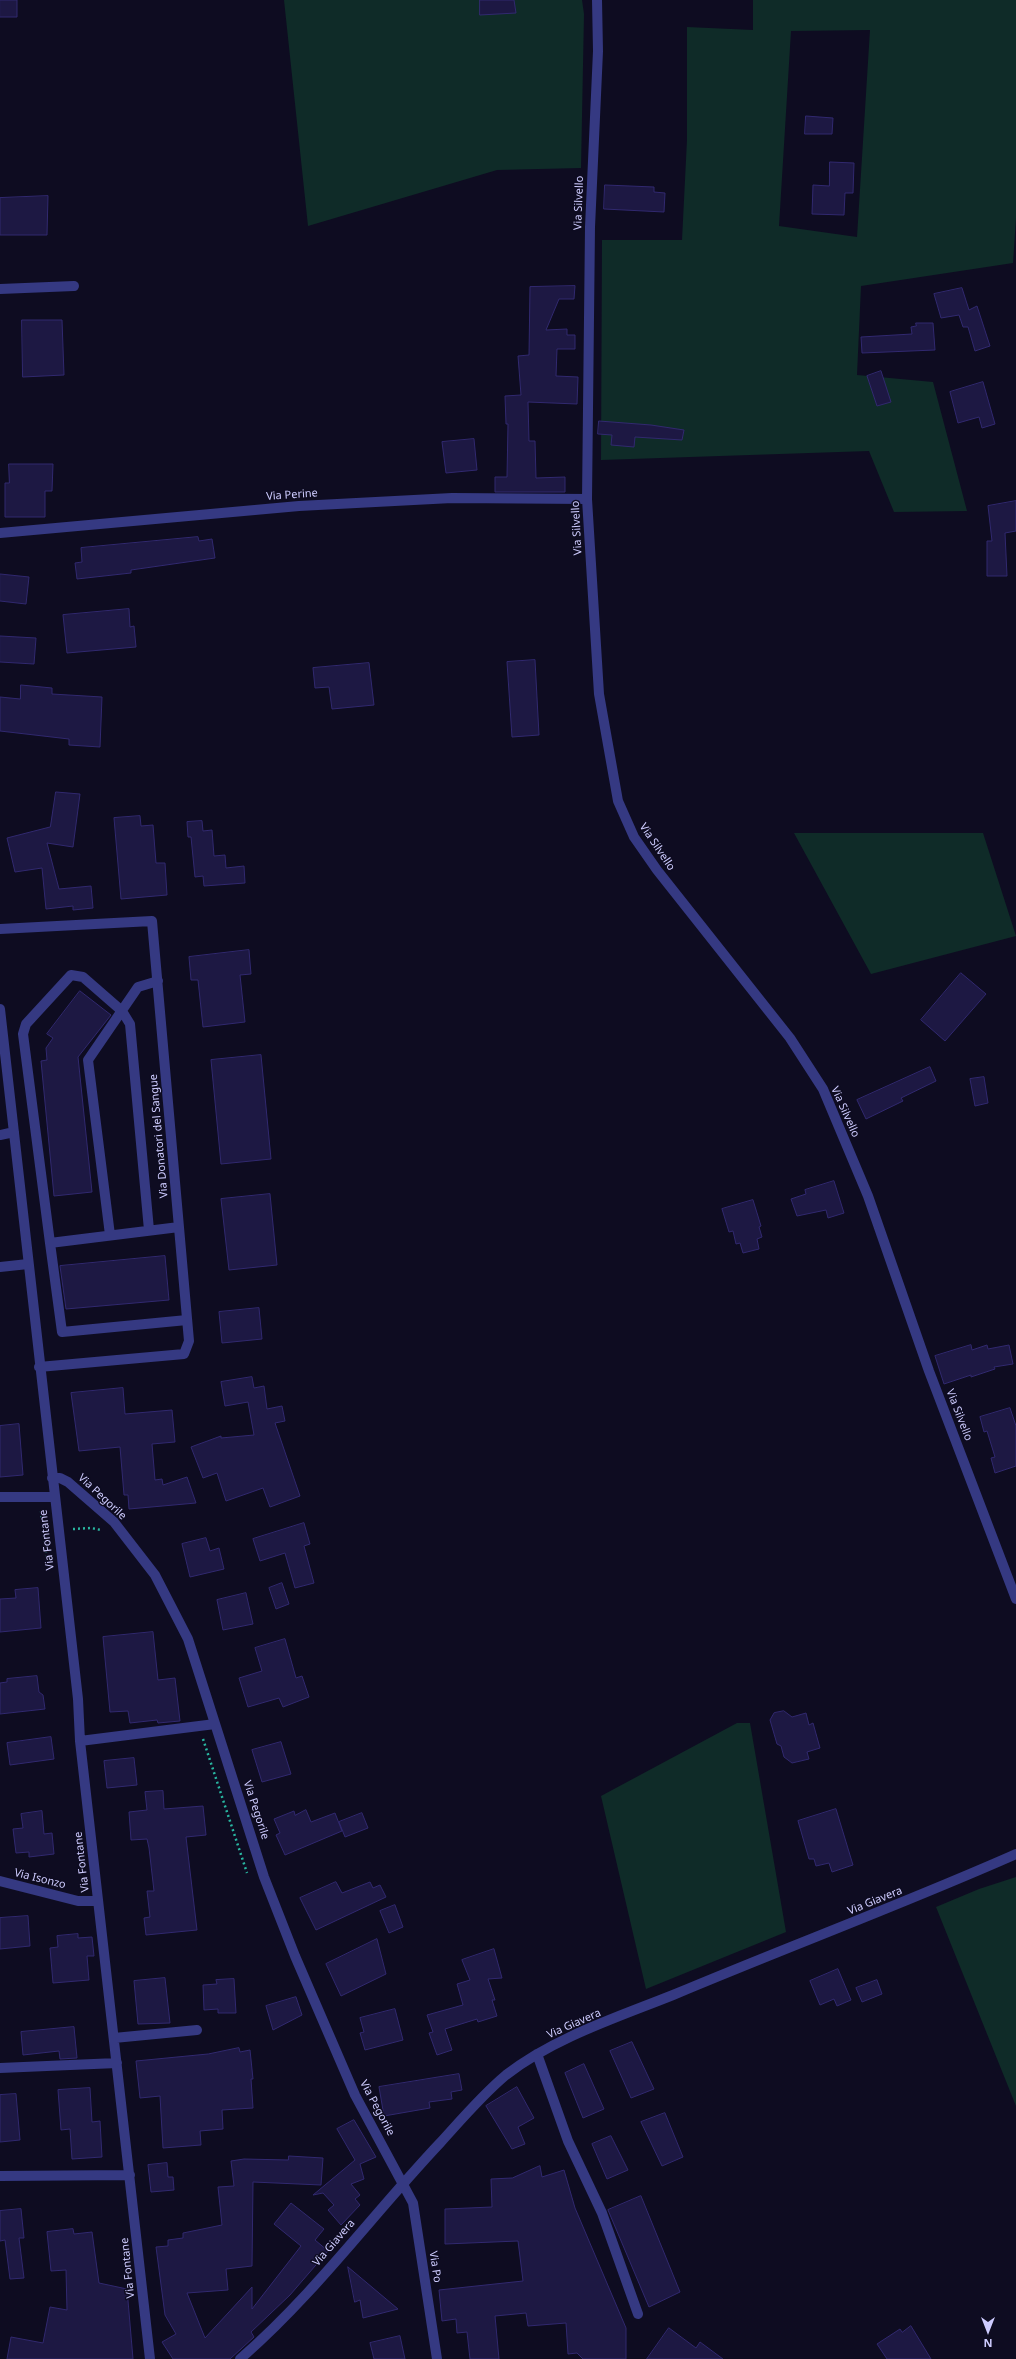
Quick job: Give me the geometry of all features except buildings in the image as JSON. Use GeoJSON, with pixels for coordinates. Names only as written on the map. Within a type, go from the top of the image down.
{"type":"FeatureCollection","features":[{"type":"Feature","properties":{"kind":"street","name":"Via Silvello"},"geometry":{"type":"LineString","coordinates":[[597,0],[598,51],[590,227],[587,499],[599,694],[618,801],[634,837],[657,870],[790,1038],[823,1090],[868,1196],[929,1371],[1016,1599]]}},
{"type":"Feature","properties":{"kind":"street"},"geometry":{"type":"LineString","coordinates":[[0,289],[74,286]]}},
{"type":"Feature","properties":{"kind":"street","name":"Via Perine"},"geometry":{"type":"LineString","coordinates":[[0,533],[299,506],[452,498],[587,499]]}},
{"type":"Feature","properties":{"kind":"street","name":"Via Donatori del Sangue"},"geometry":{"type":"LineString","coordinates":[[0,929],[152,920],[158,981],[189,1341],[184,1354],[39,1366]]}},
{"type":"Feature","properties":{"kind":"street"},"geometry":{"type":"LineString","coordinates":[[149,1230],[130,1024],[122,1010],[84,977],[71,975],[26,1024],[23,1034],[62,1332],[187,1320]]}},
{"type":"Feature","properties":{"kind":"street"},"geometry":{"type":"LineString","coordinates":[[110,1235],[88,1060],[138,987],[158,981]]}},
{"type":"Feature","properties":{"kind":"street","name":"Via Fontane"},"geometry":{"type":"LineString","coordinates":[[0,1009],[39,1366],[78,1700],[80,1741],[150,2359]]}},
{"type":"Feature","properties":{"kind":"street"},"geometry":{"type":"LineString","coordinates":[[0,1135],[14,1132]]}},
{"type":"Feature","properties":{"kind":"street"},"geometry":{"type":"LineString","coordinates":[[50,1243],[179,1227]]}},
{"type":"Feature","properties":{"kind":"street"},"geometry":{"type":"LineString","coordinates":[[0,1267],[28,1264]]}},
{"type":"Feature","properties":{"kind":"street","name":"Via Pegorile"},"geometry":{"type":"LineString","coordinates":[[52,1478],[60,1478],[68,1482],[114,1522],[155,1575],[188,1640],[264,1877],[295,1956],[355,2095],[404,2181]]}},
{"type":"Feature","properties":{"kind":"street"},"geometry":{"type":"LineString","coordinates":[[0,1498],[54,1497]]}},
{"type":"Feature","properties":{"kind":"street"},"geometry":{"type":"LineString","coordinates":[[80,1741],[215,1724]]}},
{"type":"Feature","properties":{"kind":"street","name":"Via Giavera"},"geometry":{"type":"LineString","coordinates":[[240,2359],[275,2329],[404,2181],[488,2091],[508,2074],[537,2054],[595,2027],[931,1892],[1016,1854]]}},
{"type":"Feature","properties":{"kind":"street","name":"Via Isonzo"},"geometry":{"type":"LineString","coordinates":[[0,1881],[78,1901],[98,1901]]}},
{"type":"Feature","properties":{"kind":"street"},"geometry":{"type":"LineString","coordinates":[[114,2038],[197,2030]]}},
{"type":"Feature","properties":{"kind":"street"},"geometry":{"type":"LineString","coordinates":[[537,2054],[568,2141],[602,2213],[638,2314]]}},
{"type":"Feature","properties":{"kind":"street"},"geometry":{"type":"LineString","coordinates":[[0,2068],[117,2063]]}},
{"type":"Feature","properties":{"kind":"street"},"geometry":{"type":"LineString","coordinates":[[0,2176],[130,2175]]}},
{"type":"Feature","properties":{"kind":"street","name":"Via Po"},"geometry":{"type":"LineString","coordinates":[[404,2181],[413,2202],[437,2359]]}},
{"type":"Feature","properties":{"kind":"green space"},"geometry":{"type":"Polygon","coordinates":[[[284,0],[582,0],[584,14],[581,168],[497,170],[308,226],[284,0]]]}},
{"type":"Feature","properties":{"kind":"green space"},"geometry":{"type":"Polygon","coordinates":[[[753,0],[1016,0],[1016,218],[1013,263],[861,286],[857,375],[933,382],[967,511],[894,512],[869,451],[601,460],[602,240],[682,240],[687,140],[687,27],[753,30],[753,0]],[[870,30],[791,31],[779,226],[857,237],[870,30]]]}},
{"type":"Feature","properties":{"kind":"green space"},"geometry":{"type":"Polygon","coordinates":[[[794,833],[983,833],[1016,936],[871,974],[794,833]]]}},
{"type":"Feature","properties":{"kind":"green space"},"geometry":{"type":"Polygon","coordinates":[[[737,1723],[750,1723],[786,1932],[646,1989],[601,1796],[737,1723]]]}},
{"type":"Feature","properties":{"kind":"green space"},"geometry":{"type":"Polygon","coordinates":[[[1016,1877],[1016,2106],[936,1907],[979,1889],[1016,1877]]]}}]}
